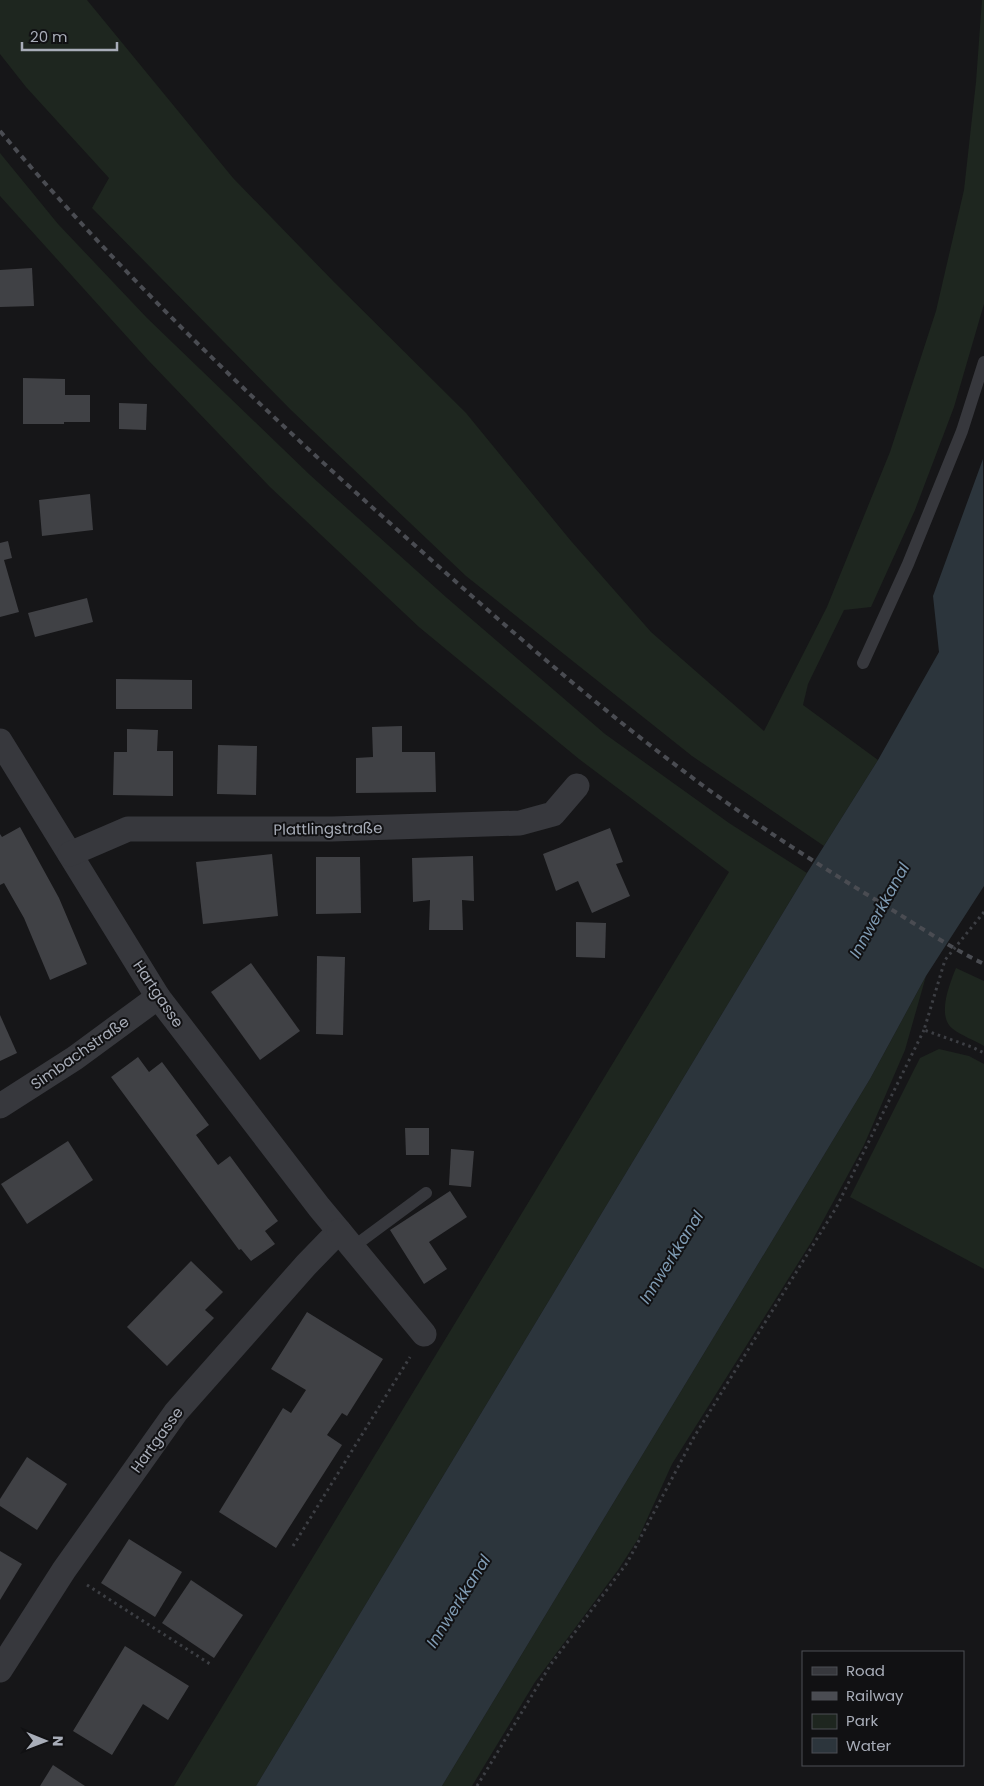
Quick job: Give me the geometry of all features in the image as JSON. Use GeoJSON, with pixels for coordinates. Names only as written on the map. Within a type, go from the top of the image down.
{"type":"FeatureCollection","features":[{"type":"Feature","properties":{"kind":"street","name":"Hartgasse"},"geometry":{"type":"LineString","coordinates":[[2,748],[158,997],[319,1207],[424,1334]]}},
{"type":"Feature","properties":{"kind":"street","name":"Plattlingstraße"},"geometry":{"type":"LineString","coordinates":[[70,854],[128,830],[341,829],[520,823],[553,814],[577,786]]}},
{"type":"Feature","properties":{"kind":"street","name":"Simbachstraße"},"geometry":{"type":"LineString","coordinates":[[0,1106],[75,1058],[158,997]]}},
{"type":"Feature","properties":{"kind":"street","name":"Hartgasse"},"geometry":{"type":"LineString","coordinates":[[0,1670],[64,1570],[176,1412],[306,1264],[346,1239]]}},
{"type":"Feature","properties":{"kind":"lane"},"geometry":{"type":"LineString","coordinates":[[863,663],[908,564],[955,448],[984,362]]}},
{"type":"Feature","properties":{"kind":"lane"},"geometry":{"type":"LineString","coordinates":[[346,1239],[426,1193]]}},
{"type":"Feature","properties":{"kind":"path"},"geometry":{"type":"LineString","coordinates":[[477,1786],[551,1664],[627,1563],[694,1437],[836,1208],[924,1030],[945,960],[984,912]]}},
{"type":"Feature","properties":{"kind":"path"},"geometry":{"type":"LineString","coordinates":[[924,1030],[984,1053]]}},
{"type":"Feature","properties":{"kind":"path"},"geometry":{"type":"LineString","coordinates":[[293,1546],[424,1334]]}},
{"type":"Feature","properties":{"kind":"path"},"geometry":{"type":"LineString","coordinates":[[64,1570],[210,1664]]}},
{"type":"Feature","properties":{"kind":"green space"},"geometry":{"type":"Polygon","coordinates":[[[0,0],[87,0],[233,178],[334,282],[466,413],[571,541],[651,632],[764,731],[827,607],[890,452],[936,311],[964,190],[976,82],[982,0],[984,0],[984,304],[954,407],[915,510],[871,607],[844,610],[808,684],[803,705],[878,760],[824,846],[692,756],[466,576],[291,410],[92,208],[109,178],[26,87],[0,54],[0,0]]]}},
{"type":"Feature","properties":{"kind":"green space"},"geometry":{"type":"Polygon","coordinates":[[[0,153],[58,224],[147,318],[310,475],[447,598],[605,734],[729,823],[807,873],[256,1786],[174,1786],[729,872],[579,759],[419,627],[270,487],[148,360],[0,196],[0,153]]]}},
{"type":"Feature","properties":{"kind":"green space"},"geometry":{"type":"Polygon","coordinates":[[[956,968],[984,981],[984,1046],[953,1029],[945,1017],[946,1000],[956,968]]]}},
{"type":"Feature","properties":{"kind":"green space"},"geometry":{"type":"Polygon","coordinates":[[[926,976],[905,1050],[864,1145],[812,1241],[672,1464],[638,1539],[618,1570],[535,1682],[472,1786],[442,1786],[870,1079],[926,976]]]}},
{"type":"Feature","properties":{"kind":"green space"},"geometry":{"type":"Polygon","coordinates":[[[939,1049],[969,1056],[984,1064],[984,1269],[850,1197],[920,1058],[939,1049]]]}},
{"type":"Feature","properties":{"kind":"water","name":"Innwerkkanal"},"geometry":{"type":"Polygon","coordinates":[[[983,459],[984,886],[926,976],[870,1079],[442,1786],[256,1786],[807,873],[878,760],[939,652],[933,596],[983,459]]]}},
{"type":"Feature","properties":{"kind":"building"},"geometry":{"type":"Polygon","coordinates":[[[32,268],[34,306],[0,307],[0,270],[32,268]]]}},
{"type":"Feature","properties":{"kind":"building"},"geometry":{"type":"Polygon","coordinates":[[[23,378],[65,379],[65,395],[90,395],[90,422],[23,424],[23,378]]]}},
{"type":"Feature","properties":{"kind":"building"},"geometry":{"type":"Polygon","coordinates":[[[119,403],[147,404],[146,430],[119,429],[119,403]]]}},
{"type":"Feature","properties":{"kind":"building"},"geometry":{"type":"Polygon","coordinates":[[[90,494],[93,530],[42,536],[39,500],[90,494]]]}},
{"type":"Feature","properties":{"kind":"building"},"geometry":{"type":"Polygon","coordinates":[[[8,541],[12,558],[4,560],[19,612],[0,617],[0,543],[8,541]]]}},
{"type":"Feature","properties":{"kind":"building"},"geometry":{"type":"Polygon","coordinates":[[[87,598],[93,622],[35,637],[28,613],[87,598]]]}},
{"type":"Feature","properties":{"kind":"building"},"geometry":{"type":"Polygon","coordinates":[[[116,679],[192,680],[192,709],[116,709],[116,679]]]}},
{"type":"Feature","properties":{"kind":"building"},"geometry":{"type":"Polygon","coordinates":[[[402,726],[402,752],[435,752],[436,792],[356,793],[356,758],[373,757],[372,727],[402,726]]]}},
{"type":"Feature","properties":{"kind":"building"},"geometry":{"type":"Polygon","coordinates":[[[127,729],[158,730],[157,751],[173,751],[173,796],[113,795],[114,752],[127,752],[127,729]]]}},
{"type":"Feature","properties":{"kind":"building"},"geometry":{"type":"Polygon","coordinates":[[[218,745],[257,746],[256,795],[217,794],[218,745]]]}},
{"type":"Feature","properties":{"kind":"building"},"geometry":{"type":"Polygon","coordinates":[[[20,827],[59,898],[87,964],[50,980],[24,918],[4,883],[0,885],[0,834],[2,837],[20,827]]]}},
{"type":"Feature","properties":{"kind":"building"},"geometry":{"type":"Polygon","coordinates":[[[610,828],[623,862],[616,864],[630,896],[592,913],[578,881],[556,891],[543,854],[610,828]]]}},
{"type":"Feature","properties":{"kind":"building"},"geometry":{"type":"Polygon","coordinates":[[[272,854],[278,916],[203,924],[196,862],[272,854]]]}},
{"type":"Feature","properties":{"kind":"building"},"geometry":{"type":"Polygon","coordinates":[[[473,856],[474,901],[462,900],[463,930],[429,930],[430,900],[413,902],[412,858],[473,856]]]}},
{"type":"Feature","properties":{"kind":"building"},"geometry":{"type":"Polygon","coordinates":[[[316,857],[360,857],[361,913],[316,914],[316,857]]]}},
{"type":"Feature","properties":{"kind":"building"},"geometry":{"type":"Polygon","coordinates":[[[576,922],[606,923],[605,958],[576,957],[576,922]]]}},
{"type":"Feature","properties":{"kind":"building"},"geometry":{"type":"Polygon","coordinates":[[[317,956],[345,957],[343,1035],[316,1034],[317,956]]]}},
{"type":"Feature","properties":{"kind":"building"},"geometry":{"type":"Polygon","coordinates":[[[251,963],[300,1031],[260,1060],[211,992],[251,963]]]}},
{"type":"Feature","properties":{"kind":"building"},"geometry":{"type":"Polygon","coordinates":[[[0,1015],[17,1053],[0,1061],[0,1015]]]}},
{"type":"Feature","properties":{"kind":"building"},"geometry":{"type":"Polygon","coordinates":[[[138,1057],[149,1072],[162,1062],[209,1125],[196,1135],[218,1165],[230,1156],[278,1221],[265,1231],[275,1244],[251,1261],[241,1249],[239,1250],[111,1077],[138,1057]]]}},
{"type":"Feature","properties":{"kind":"building"},"geometry":{"type":"Polygon","coordinates":[[[405,1128],[429,1128],[429,1155],[406,1155],[405,1128]]]}},
{"type":"Feature","properties":{"kind":"building"},"geometry":{"type":"Polygon","coordinates":[[[68,1141],[93,1180],[27,1224],[1,1184],[68,1141]]]}},
{"type":"Feature","properties":{"kind":"building"},"geometry":{"type":"Polygon","coordinates":[[[451,1149],[474,1151],[471,1187],[449,1185],[451,1149]]]}},
{"type":"Feature","properties":{"kind":"building"},"geometry":{"type":"Polygon","coordinates":[[[450,1191],[467,1217],[429,1242],[447,1269],[424,1284],[390,1230],[450,1191]]]}},
{"type":"Feature","properties":{"kind":"building"},"geometry":{"type":"Polygon","coordinates":[[[191,1261],[223,1292],[205,1310],[214,1318],[167,1366],[127,1327],[191,1261]]]}},
{"type":"Feature","properties":{"kind":"building"},"geometry":{"type":"Polygon","coordinates":[[[307,1312],[383,1359],[347,1416],[342,1413],[327,1435],[342,1445],[276,1548],[219,1512],[283,1408],[291,1413],[306,1390],[271,1369],[307,1312]]]}},
{"type":"Feature","properties":{"kind":"building"},"geometry":{"type":"Polygon","coordinates":[[[27,1457],[67,1484],[37,1530],[0,1506],[0,1499],[27,1457]]]}},
{"type":"Feature","properties":{"kind":"building"},"geometry":{"type":"Polygon","coordinates":[[[129,1539],[182,1572],[155,1617],[101,1583],[129,1539]]]}},
{"type":"Feature","properties":{"kind":"building"},"geometry":{"type":"Polygon","coordinates":[[[0,1551],[22,1564],[0,1600],[0,1551]]]}},
{"type":"Feature","properties":{"kind":"building"},"geometry":{"type":"Polygon","coordinates":[[[191,1580],[243,1615],[214,1658],[162,1623],[191,1580]]]}},
{"type":"Feature","properties":{"kind":"building"},"geometry":{"type":"Polygon","coordinates":[[[125,1646],[189,1686],[168,1720],[143,1704],[112,1755],[73,1731],[125,1646]]]}},
{"type":"Feature","properties":{"kind":"building"},"geometry":{"type":"Polygon","coordinates":[[[53,1765],[85,1786],[40,1786],[53,1765]]]}},
{"type":"Feature","properties":{"kind":"railway"},"geometry":{"type":"LineString","coordinates":[[0,131],[98,242],[255,399],[364,500],[561,673],[671,762],[753,821],[866,894],[984,964]]}}]}
